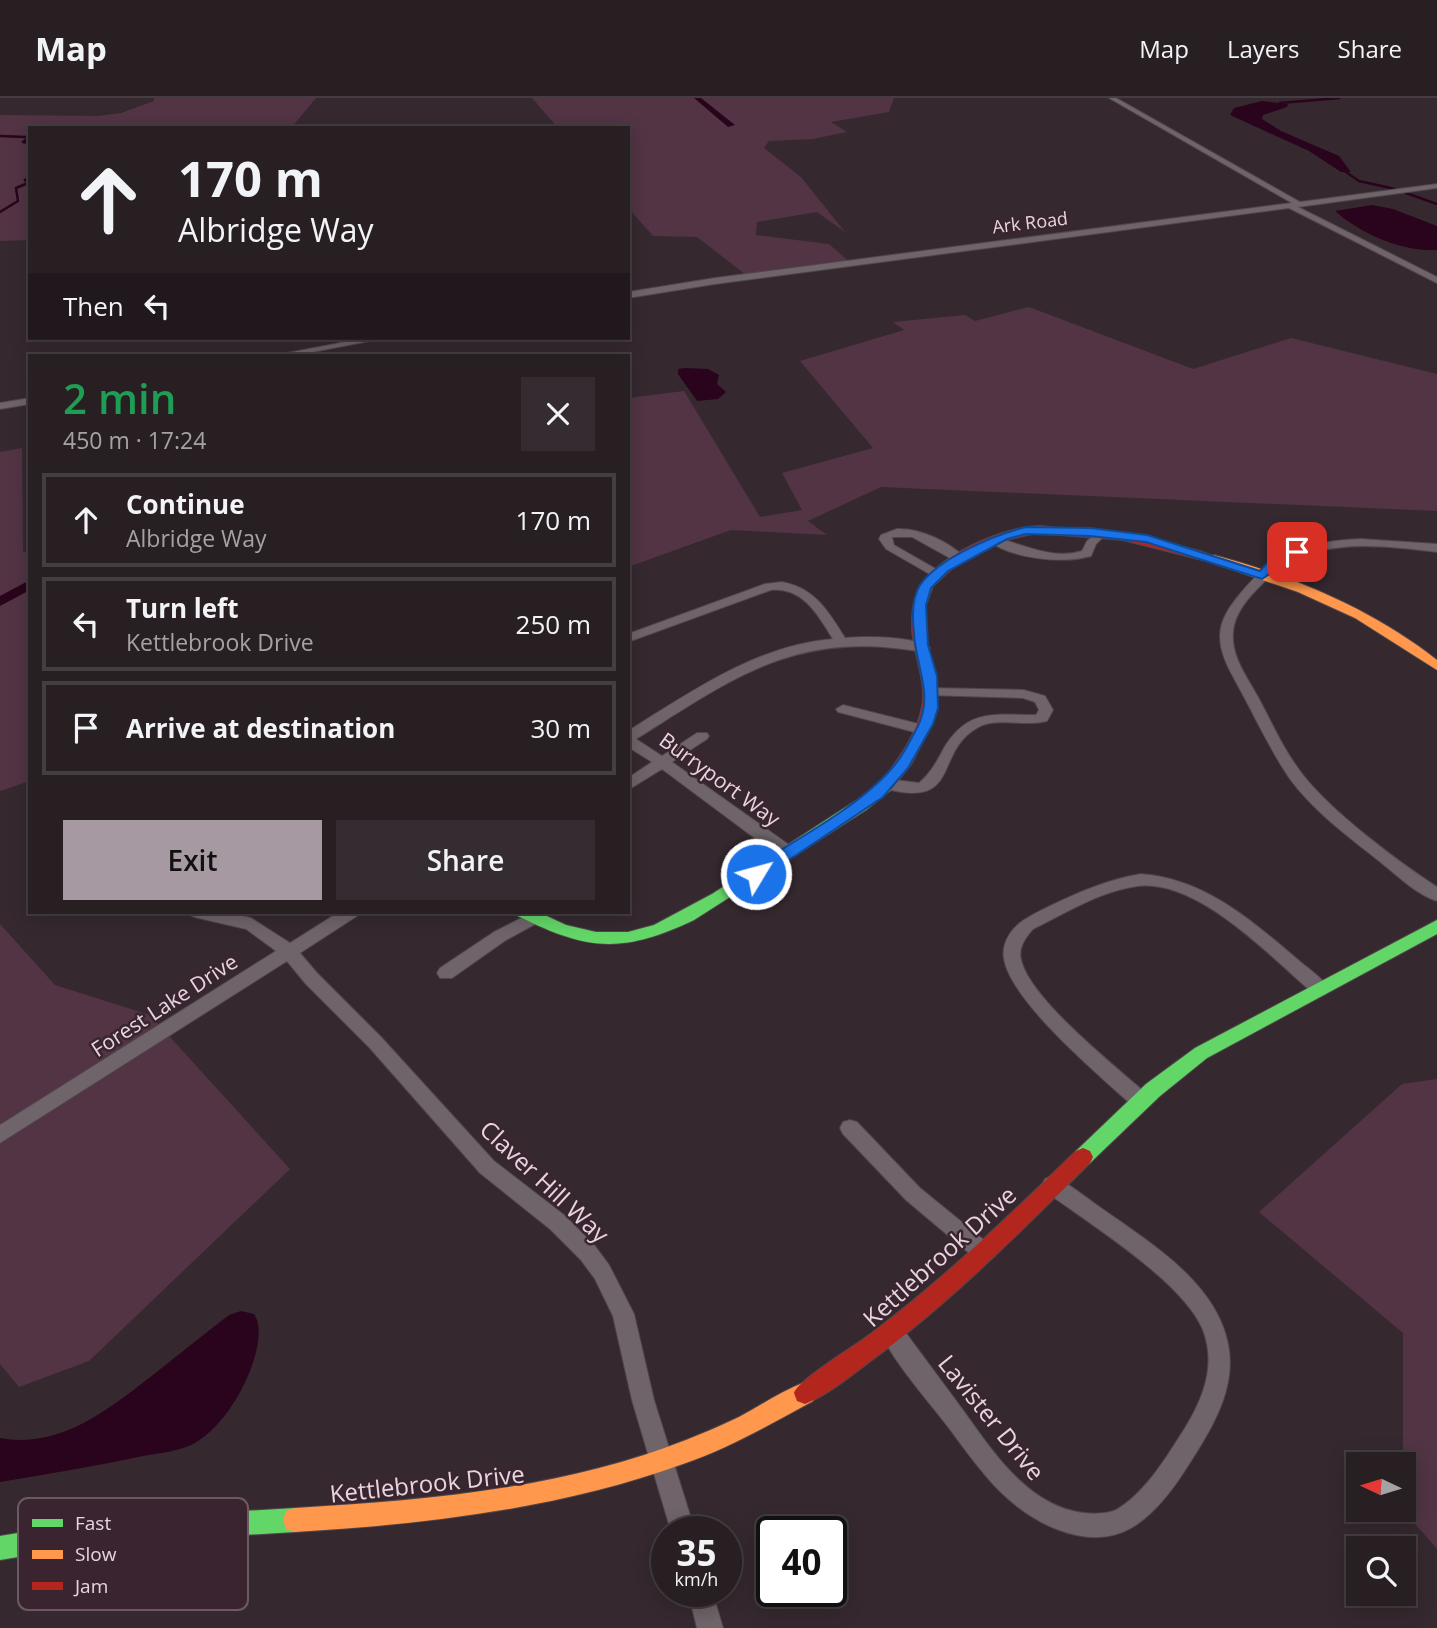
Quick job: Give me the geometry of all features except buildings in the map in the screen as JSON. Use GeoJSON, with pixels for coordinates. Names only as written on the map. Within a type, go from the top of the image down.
{"type":"FeatureCollection","features":[{"type":"Feature","properties":{"kind":"street"},"geometry":{"type":"LineString","coordinates":[[1112,98],[1300,204]]}},
{"type":"Feature","properties":{"kind":"street","name":"Ark Road"},"geometry":{"type":"LineString","coordinates":[[630,295],[715,281],[1437,186]]}},
{"type":"Feature","properties":{"kind":"street"},"geometry":{"type":"LineString","coordinates":[[1289,205],[1437,281]]}},
{"type":"Feature","properties":{"kind":"street"},"geometry":{"type":"LineString","coordinates":[[288,354],[368,340]]}},
{"type":"Feature","properties":{"kind":"street"},"geometry":{"type":"LineString","coordinates":[[0,406],[28,401]]}},
{"type":"Feature","properties":{"kind":"street"},"geometry":{"type":"LineString","coordinates":[[446,973],[529,915],[558,931],[593,939],[631,938],[650,933],[699,909],[888,784],[901,768],[931,708],[932,692],[923,648],[921,596],[937,573],[995,541],[1026,530],[1101,533],[1160,541],[1324,598],[1391,630],[1437,666]]}},
{"type":"Feature","properties":{"kind":"street"},"geometry":{"type":"LineString","coordinates":[[937,573],[890,547],[885,539],[887,535],[902,531],[913,533],[961,559]]}},
{"type":"Feature","properties":{"kind":"street"},"geometry":{"type":"LineString","coordinates":[[995,541],[1035,554],[1074,556],[1087,552],[1091,543],[1101,533]]}},
{"type":"Feature","properties":{"kind":"street"},"geometry":{"type":"LineString","coordinates":[[1437,548],[1370,542],[1323,545],[1287,556],[1262,576],[1234,609],[1228,625],[1227,642],[1233,662],[1278,751],[1298,779],[1336,818],[1415,881],[1437,895]]}},
{"type":"Feature","properties":{"kind":"street"},"geometry":{"type":"LineString","coordinates":[[630,637],[752,592],[784,584],[809,596],[841,641]]}},
{"type":"Feature","properties":{"kind":"street"},"geometry":{"type":"LineString","coordinates":[[630,738],[746,667],[800,647],[841,641],[882,642],[923,648]]}},
{"type":"Feature","properties":{"kind":"street"},"geometry":{"type":"LineString","coordinates":[[888,784],[917,789],[928,784],[955,738],[968,726],[987,720],[1042,718],[1046,710],[1040,699],[1024,694],[932,692]]}},
{"type":"Feature","properties":{"kind":"street"},"geometry":{"type":"LineString","coordinates":[[843,709],[922,729]]}},
{"type":"Feature","properties":{"kind":"street"},"geometry":{"type":"LineString","coordinates":[[630,784],[702,736]]}},
{"type":"Feature","properties":{"kind":"street","name":"Burryport Way"},"geometry":{"type":"LineString","coordinates":[[630,740],[663,762],[749,828],[786,851]]}},
{"type":"Feature","properties":{"kind":"street"},"geometry":{"type":"LineString","coordinates":[[1141,1101],[1042,1008],[1021,982],[1013,964],[1012,947],[1027,925],[1121,884],[1144,880],[1168,882],[1194,892],[1226,913],[1320,989]]}},
{"type":"Feature","properties":{"kind":"street","name":"Claver Hill Way"},"geometry":{"type":"LineString","coordinates":[[207,914],[251,924],[289,951],[480,1160],[557,1222],[602,1272],[623,1314],[643,1400],[679,1516]]}},
{"type":"Feature","properties":{"kind":"street","name":"Forest Lake Drive"},"geometry":{"type":"LineString","coordinates":[[0,1135],[348,914]]}},
{"type":"Feature","properties":{"kind":"street","name":"Kettlebrook Drive"},"geometry":{"type":"LineString","coordinates":[[248,1522],[498,1501],[621,1475],[699,1447],[770,1412],[892,1333],[1174,1073],[1223,1040],[1416,934],[1437,926]]}},
{"type":"Feature","properties":{"kind":"street"},"geometry":{"type":"LineString","coordinates":[[850,1128],[913,1194],[982,1252]]}},
{"type":"Feature","properties":{"kind":"street","name":"Lavister Drive"},"geometry":{"type":"LineString","coordinates":[[892,1333],[989,1462],[1030,1504],[1065,1521],[1086,1525],[1104,1525],[1121,1520],[1136,1510],[1172,1469],[1212,1401],[1220,1367],[1214,1332],[1207,1316],[1179,1283],[1052,1185]]}},
{"type":"Feature","properties":{"kind":"street","name":"Kettlebrook Drive"},"geometry":{"type":"LineString","coordinates":[[0,1548],[18,1544]]}},
{"type":"Feature","properties":{"kind":"street"},"geometry":{"type":"LineString","coordinates":[[704,1607],[710,1628]]}},
{"type":"Feature","properties":{"kind":"shaded area"},"geometry":{"type":"Polygon","coordinates":[[[154,98],[316,98],[293,126],[28,126],[28,240],[0,241],[0,115],[98,116],[121,113],[154,101],[154,98]]]}},
{"type":"Feature","properties":{"kind":"shaded area"},"geometry":{"type":"Polygon","coordinates":[[[532,98],[894,98],[889,112],[831,122],[847,132],[813,139],[769,141],[764,148],[801,177],[845,232],[817,212],[757,222],[756,235],[829,244],[852,264],[750,278],[697,237],[653,236],[630,210],[630,126],[556,126],[532,98]]]}},
{"type":"Feature","properties":{"kind":"shaded area"},"geometry":{"type":"Polygon","coordinates":[[[1262,101],[1288,104],[1287,107],[1263,115],[1262,119],[1281,131],[1339,156],[1351,172],[1341,172],[1309,151],[1230,115],[1234,108],[1262,101]]]}},
{"type":"Feature","properties":{"kind":"shaded area"},"geometry":{"type":"Polygon","coordinates":[[[1372,205],[1393,209],[1437,226],[1437,250],[1396,245],[1369,234],[1335,211],[1372,205]]]}},
{"type":"Feature","properties":{"kind":"shaded area"},"geometry":{"type":"Polygon","coordinates":[[[1029,307],[1193,369],[1291,338],[1437,374],[1437,511],[881,487],[808,521],[827,535],[731,530],[630,566],[630,398],[684,391],[760,517],[802,510],[782,473],[873,448],[800,361],[904,330],[893,322],[965,315],[975,321],[1029,307]]]}},
{"type":"Feature","properties":{"kind":"shaded area"},"geometry":{"type":"Polygon","coordinates":[[[678,369],[708,369],[719,375],[717,384],[726,392],[718,399],[697,401],[678,374],[678,369]]]}},
{"type":"Feature","properties":{"kind":"shaded area"},"geometry":{"type":"Polygon","coordinates":[[[22,448],[23,552],[28,552],[28,782],[0,791],[0,452],[22,448]]]}},
{"type":"Feature","properties":{"kind":"shaded area"},"geometry":{"type":"Polygon","coordinates":[[[0,924],[55,985],[150,1015],[290,1169],[89,1361],[19,1387],[0,1364],[0,924]]]}},
{"type":"Feature","properties":{"kind":"shaded area"},"geometry":{"type":"Polygon","coordinates":[[[1437,1079],[1437,1549],[1413,1522],[1416,1522],[1416,1452],[1403,1452],[1403,1333],[1259,1212],[1402,1084],[1437,1079]]]}},
{"type":"Feature","properties":{"kind":"shaded area"},"geometry":{"type":"Polygon","coordinates":[[[241,1311],[254,1314],[257,1320],[259,1334],[255,1357],[235,1401],[213,1429],[195,1443],[170,1451],[0,1482],[0,1438],[43,1438],[82,1424],[118,1401],[229,1315],[241,1311]]]}},
{"type":"Feature","properties":{"kind":"waterway"},"geometry":{"type":"LineString","coordinates":[[697,98],[731,125]]}},
{"type":"Feature","properties":{"kind":"waterway"},"geometry":{"type":"LineString","coordinates":[[1280,103],[1339,98]]}},
{"type":"Feature","properties":{"kind":"waterway"},"geometry":{"type":"LineString","coordinates":[[0,136],[28,138]]}},
{"type":"Feature","properties":{"kind":"waterway"},"geometry":{"type":"LineString","coordinates":[[28,138],[23,142],[28,143]]}},
{"type":"Feature","properties":{"kind":"waterway"},"geometry":{"type":"LineString","coordinates":[[1343,170],[1359,181],[1395,189]]}},
{"type":"Feature","properties":{"kind":"waterway"},"geometry":{"type":"LineString","coordinates":[[28,179],[25,180],[28,183]]}},
{"type":"Feature","properties":{"kind":"waterway"},"geometry":{"type":"LineString","coordinates":[[0,212],[18,201],[16,188],[28,183]]}},
{"type":"Feature","properties":{"kind":"waterway"},"geometry":{"type":"LineString","coordinates":[[1406,193],[1437,204]]}},
{"type":"Feature","properties":{"kind":"waterway"},"geometry":{"type":"LineString","coordinates":[[0,602],[28,585]]}},
{"type":"Feature","properties":{"kind":"traffic: fast"},"geometry":{"type":"LineString","coordinates":[[528,914],[562,931],[596,939],[628,938],[659,930],[688,916],[779,856],[848,815],[886,786]]}},
{"type":"Feature","properties":{"kind":"traffic: fast"},"geometry":{"type":"LineString","coordinates":[[1083,1157],[1153,1090],[1201,1053],[1437,926]]}},
{"type":"Feature","properties":{"kind":"traffic: fast"},"geometry":{"type":"LineString","coordinates":[[248,1523],[295,1520]]}},
{"type":"Feature","properties":{"kind":"traffic: fast"},"geometry":{"type":"LineString","coordinates":[[0,1548],[18,1545]]}},
{"type":"Feature","properties":{"kind":"traffic: slow"},"geometry":{"type":"LineString","coordinates":[[1214,559],[1302,590],[1359,615],[1386,630],[1437,666]]}},
{"type":"Feature","properties":{"kind":"traffic: slow"},"geometry":{"type":"LineString","coordinates":[[295,1520],[428,1510],[559,1489],[623,1473],[685,1452],[746,1425],[805,1393]]}},
{"type":"Feature","properties":{"kind":"traffic: jam"},"geometry":{"type":"LineString","coordinates":[[886,786],[905,763],[924,725],[930,690],[921,645],[919,608],[927,586],[950,564],[998,538],[1036,529],[1123,537],[1178,548],[1214,559]]}},
{"type":"Feature","properties":{"kind":"traffic: jam"},"geometry":{"type":"LineString","coordinates":[[805,1393],[843,1368],[916,1312],[984,1252],[1083,1157]]}},
{"type":"Feature","properties":{"kind":"route"},"geometry":{"type":"LineString","coordinates":[[756,874],[778,856],[868,800],[888,784],[901,768],[926,724],[931,708],[931,676],[922,645],[920,605],[925,587],[944,568],[1009,534],[1026,530],[1090,532],[1160,541],[1262,576],[1272,566],[1297,552]]}}]}
